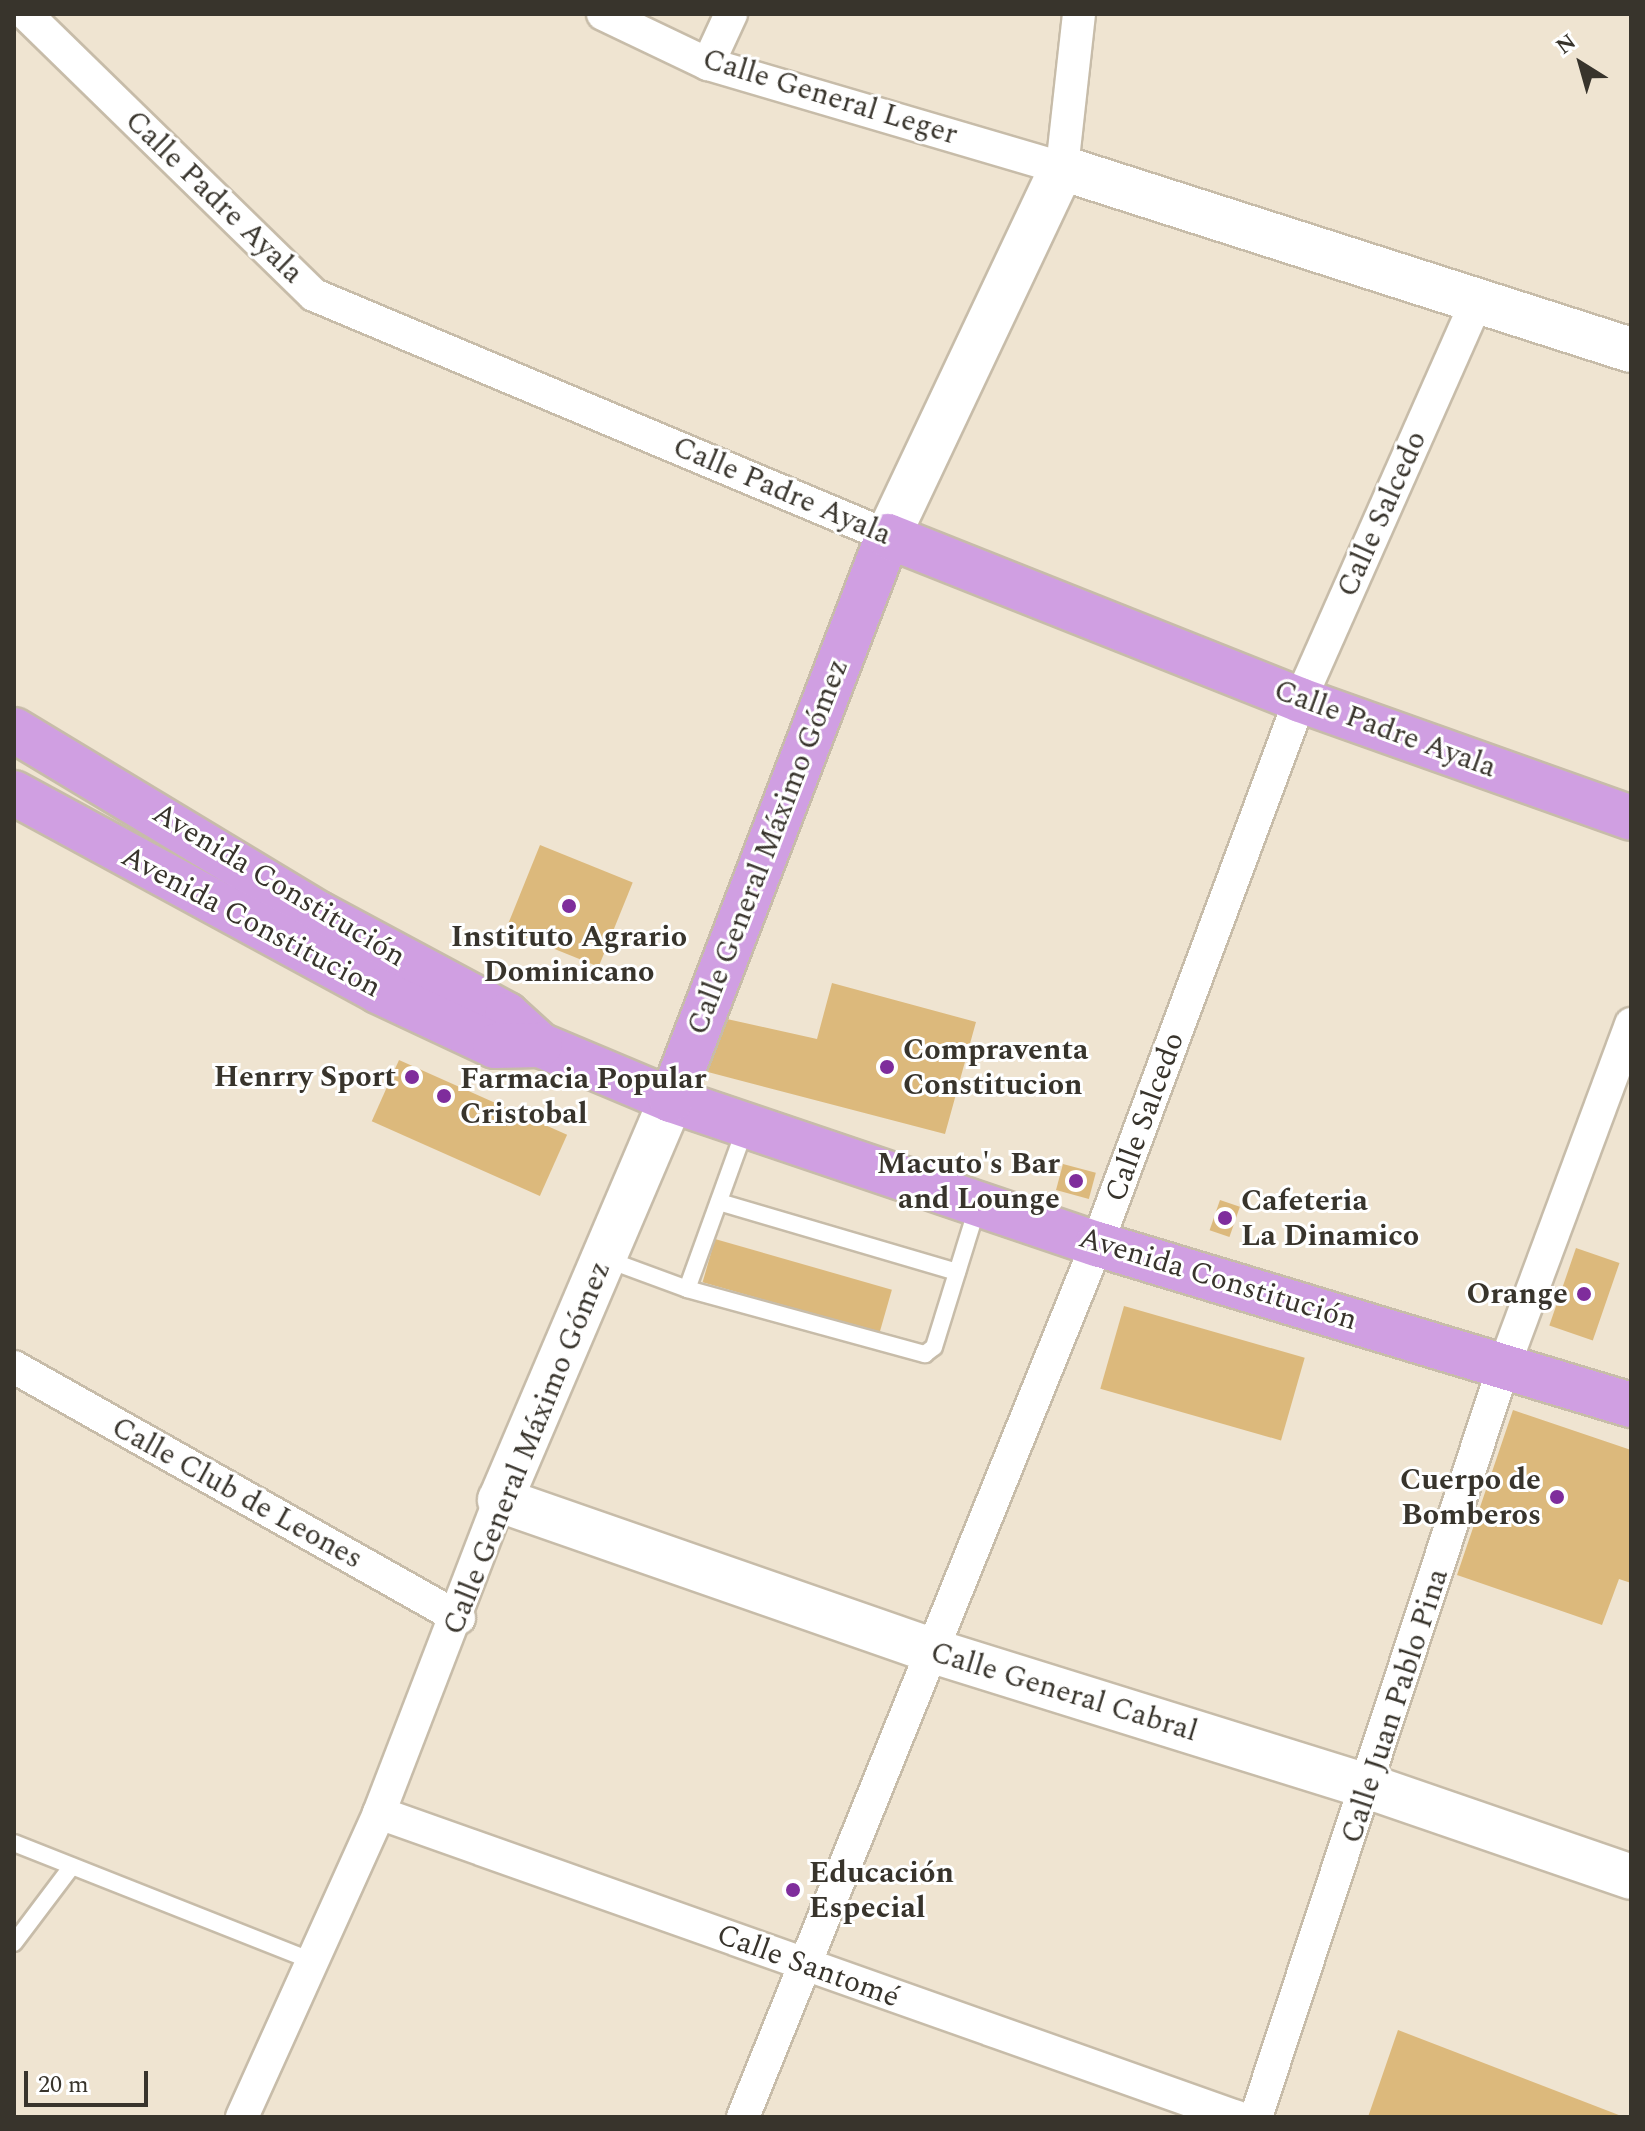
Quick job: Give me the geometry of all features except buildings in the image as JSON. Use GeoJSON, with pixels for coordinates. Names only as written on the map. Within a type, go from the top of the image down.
{"type":"FeatureCollection","features":[{"type":"Feature","properties":{"kind":"main road","name":"Calle Padre Ayala"},"geometry":{"type":"LineString","coordinates":[[888,536],[1300,700],[1631,818]]}},
{"type":"Feature","properties":{"kind":"main road","name":"Calle General Máximo Gómez"},"geometry":{"type":"LineString","coordinates":[[671,1100],[888,536]]}},
{"type":"Feature","properties":{"kind":"main road","name":"Avenida Constitución"},"geometry":{"type":"LineString","coordinates":[[14,730],[319,914],[507,1015],[540,1045],[671,1100],[1097,1244],[1631,1405]]}},
{"type":"Feature","properties":{"kind":"main road","name":"Avenida Constitucion"},"geometry":{"type":"LineString","coordinates":[[14,793],[378,991],[495,1046],[540,1045]]}},
{"type":"Feature","properties":{"kind":"street","name":"Calle Padre Ayala"},"geometry":{"type":"LineString","coordinates":[[26,14],[314,295],[888,536]]}},
{"type":"Feature","properties":{"kind":"street","name":"Calle General Leger"},"geometry":{"type":"LineString","coordinates":[[603,14],[708,64],[1062,168]]}},
{"type":"Feature","properties":{"kind":"street"},"geometry":{"type":"LineString","coordinates":[[708,64],[731,14]]}},
{"type":"Feature","properties":{"kind":"street","name":"Calle General Máximo Gómez"},"geometry":{"type":"LineString","coordinates":[[888,536],[1062,168],[1079,14]]}},
{"type":"Feature","properties":{"kind":"street"},"geometry":{"type":"LineString","coordinates":[[1062,168],[1479,297],[1631,350]]}},
{"type":"Feature","properties":{"kind":"street","name":"Calle Salcedo"},"geometry":{"type":"LineString","coordinates":[[743,2117],[1097,1244],[1300,700],[1479,297]]}},
{"type":"Feature","properties":{"kind":"street","name":"Calle Juan Pablo Pina"},"geometry":{"type":"LineString","coordinates":[[1256,2117],[1370,1787],[1504,1366],[1631,1024]]}},
{"type":"Feature","properties":{"kind":"street","name":"Calle General Máximo Gómez"},"geometry":{"type":"LineString","coordinates":[[242,2117],[379,1813],[459,1618],[500,1500],[671,1100]]}},
{"type":"Feature","properties":{"kind":"street","name":"Calle Club de Leones"},"geometry":{"type":"LineString","coordinates":[[14,1367],[459,1618]]}},
{"type":"Feature","properties":{"kind":"street","name":"Calle General Cabral"},"geometry":{"type":"LineString","coordinates":[[500,1500],[930,1650],[1370,1787],[1631,1877]]}},
{"type":"Feature","properties":{"kind":"street","name":"Calle Santomé"},"geometry":{"type":"LineString","coordinates":[[379,1813],[1237,2117]]}},
{"type":"Feature","properties":{"kind":"lane"},"geometry":{"type":"LineString","coordinates":[[687,1289],[746,1125]]}},
{"type":"Feature","properties":{"kind":"lane"},"geometry":{"type":"LineString","coordinates":[[719,1202],[957,1272]]}},
{"type":"Feature","properties":{"kind":"lane"},"geometry":{"type":"LineString","coordinates":[[603,1258],[687,1289],[916,1356],[934,1347],[979,1204]]}},
{"type":"Feature","properties":{"kind":"lane"},"geometry":{"type":"LineString","coordinates":[[14,1843],[312,1961]]}},
{"type":"Feature","properties":{"kind":"lane"},"geometry":{"type":"LineString","coordinates":[[14,1943],[72,1866]]}},
{"type":"Feature","properties":{"kind":"place","name":"Instituto Agrario Dominicano"},"geometry":{"type":"Point","coordinates":[569,906]}},
{"type":"Feature","properties":{"kind":"place","name":"Compraventa Constitucion"},"geometry":{"type":"Point","coordinates":[887,1067]}},
{"type":"Feature","properties":{"kind":"place","name":"Henrry Sport"},"geometry":{"type":"Point","coordinates":[412,1077]}},
{"type":"Feature","properties":{"kind":"place","name":"Farmacia Popular Cristobal"},"geometry":{"type":"Point","coordinates":[444,1096]}},
{"type":"Feature","properties":{"kind":"place","name":"Macuto's Bar and Lounge"},"geometry":{"type":"Point","coordinates":[1076,1181]}},
{"type":"Feature","properties":{"kind":"place","name":"Cafeteria La Dinamico"},"geometry":{"type":"Point","coordinates":[1225,1218]}},
{"type":"Feature","properties":{"kind":"place","name":"Orange"},"geometry":{"type":"Point","coordinates":[1584,1294]}},
{"type":"Feature","properties":{"kind":"place","name":"Cuerpo de Bomberos"},"geometry":{"type":"Point","coordinates":[1557,1497]}},
{"type":"Feature","properties":{"kind":"place","name":"Educación Especial"},"geometry":{"type":"Point","coordinates":[793,1890]}}]}
